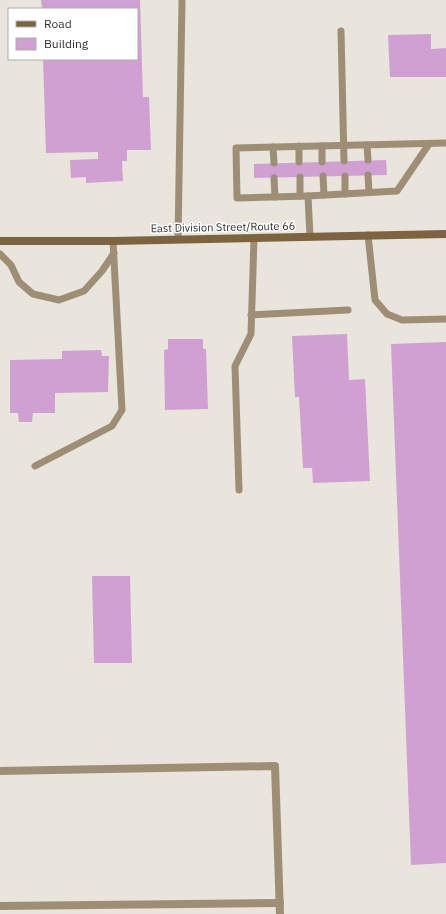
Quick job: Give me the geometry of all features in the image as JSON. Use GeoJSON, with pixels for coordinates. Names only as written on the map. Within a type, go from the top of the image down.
{"type":"FeatureCollection","features":[{"type":"Feature","properties":{"kind":"main road","name":"East Division Street/Route 66"},"geometry":{"type":"LineString","coordinates":[[0,241],[113,241],[446,234]]}},
{"type":"Feature","properties":{"kind":"street"},"geometry":{"type":"LineString","coordinates":[[0,771],[275,766],[280,914]]}},
{"type":"Feature","properties":{"kind":"street"},"geometry":{"type":"LineString","coordinates":[[0,906],[280,903]]}},
{"type":"Feature","properties":{"kind":"lane"},"geometry":{"type":"LineString","coordinates":[[178,239],[182,1]]}},
{"type":"Feature","properties":{"kind":"lane"},"geometry":{"type":"LineString","coordinates":[[341,31],[344,161]]}},
{"type":"Feature","properties":{"kind":"lane"},"geometry":{"type":"LineString","coordinates":[[429,144],[396,191],[237,198],[236,148],[446,143]]}},
{"type":"Feature","properties":{"kind":"lane"},"geometry":{"type":"LineString","coordinates":[[367,145],[368,160]]}},
{"type":"Feature","properties":{"kind":"lane"},"geometry":{"type":"LineString","coordinates":[[299,146],[299,162]]}},
{"type":"Feature","properties":{"kind":"lane"},"geometry":{"type":"LineString","coordinates":[[322,146],[322,162]]}},
{"type":"Feature","properties":{"kind":"lane"},"geometry":{"type":"LineString","coordinates":[[273,147],[274,163]]}},
{"type":"Feature","properties":{"kind":"lane"},"geometry":{"type":"LineString","coordinates":[[368,175],[369,192]]}},
{"type":"Feature","properties":{"kind":"lane"},"geometry":{"type":"LineString","coordinates":[[323,176],[324,195]]}},
{"type":"Feature","properties":{"kind":"lane"},"geometry":{"type":"LineString","coordinates":[[345,176],[345,194]]}},
{"type":"Feature","properties":{"kind":"lane"},"geometry":{"type":"LineString","coordinates":[[300,177],[310,237]]}},
{"type":"Feature","properties":{"kind":"lane"},"geometry":{"type":"LineString","coordinates":[[274,178],[275,197]]}},
{"type":"Feature","properties":{"kind":"lane"},"geometry":{"type":"LineString","coordinates":[[368,235],[375,300],[386,314],[402,320],[446,319]]}},
{"type":"Feature","properties":{"kind":"lane"},"geometry":{"type":"LineString","coordinates":[[239,490],[235,366],[251,334],[254,238]]}},
{"type":"Feature","properties":{"kind":"lane"},"geometry":{"type":"LineString","coordinates":[[35,466],[112,426],[122,410],[113,241]]}},
{"type":"Feature","properties":{"kind":"lane"},"geometry":{"type":"LineString","coordinates":[[0,254],[11,265],[19,282],[33,294],[60,300],[84,291],[102,271],[114,253]]}},
{"type":"Feature","properties":{"kind":"lane"},"geometry":{"type":"LineString","coordinates":[[251,314],[348,310]]}},
{"type":"Feature","properties":{"kind":"building"},"geometry":{"type":"Polygon","coordinates":[[[41,0],[140,0],[143,97],[149,97],[151,150],[127,150],[127,161],[122,161],[123,181],[86,183],[86,177],[71,178],[70,160],[98,159],[98,152],[46,153],[43,60],[138,60],[138,8],[42,8],[41,0]]]}},
{"type":"Feature","properties":{"kind":"building"},"geometry":{"type":"Polygon","coordinates":[[[431,34],[431,49],[446,48],[446,77],[390,77],[388,35],[431,34]]]}},
{"type":"Feature","properties":{"kind":"building"},"geometry":{"type":"Polygon","coordinates":[[[386,160],[387,175],[254,178],[254,164],[386,160]]]}},
{"type":"Feature","properties":{"kind":"building"},"geometry":{"type":"Polygon","coordinates":[[[347,334],[349,380],[365,379],[370,481],[313,483],[312,468],[303,468],[299,397],[295,397],[292,336],[347,334]]]}},
{"type":"Feature","properties":{"kind":"building"},"geometry":{"type":"Polygon","coordinates":[[[168,339],[203,339],[203,349],[206,349],[208,409],[165,410],[164,350],[168,349],[168,339]]]}},
{"type":"Feature","properties":{"kind":"building"},"geometry":{"type":"Polygon","coordinates":[[[446,342],[446,863],[411,865],[391,344],[446,342]]]}},
{"type":"Feature","properties":{"kind":"building"},"geometry":{"type":"Polygon","coordinates":[[[101,350],[102,356],[109,356],[108,392],[55,393],[55,413],[33,413],[32,422],[19,422],[18,413],[10,413],[10,360],[62,359],[62,351],[101,350]]]}},
{"type":"Feature","properties":{"kind":"building"},"geometry":{"type":"Polygon","coordinates":[[[92,576],[130,576],[132,663],[94,663],[92,576]]]}}]}
